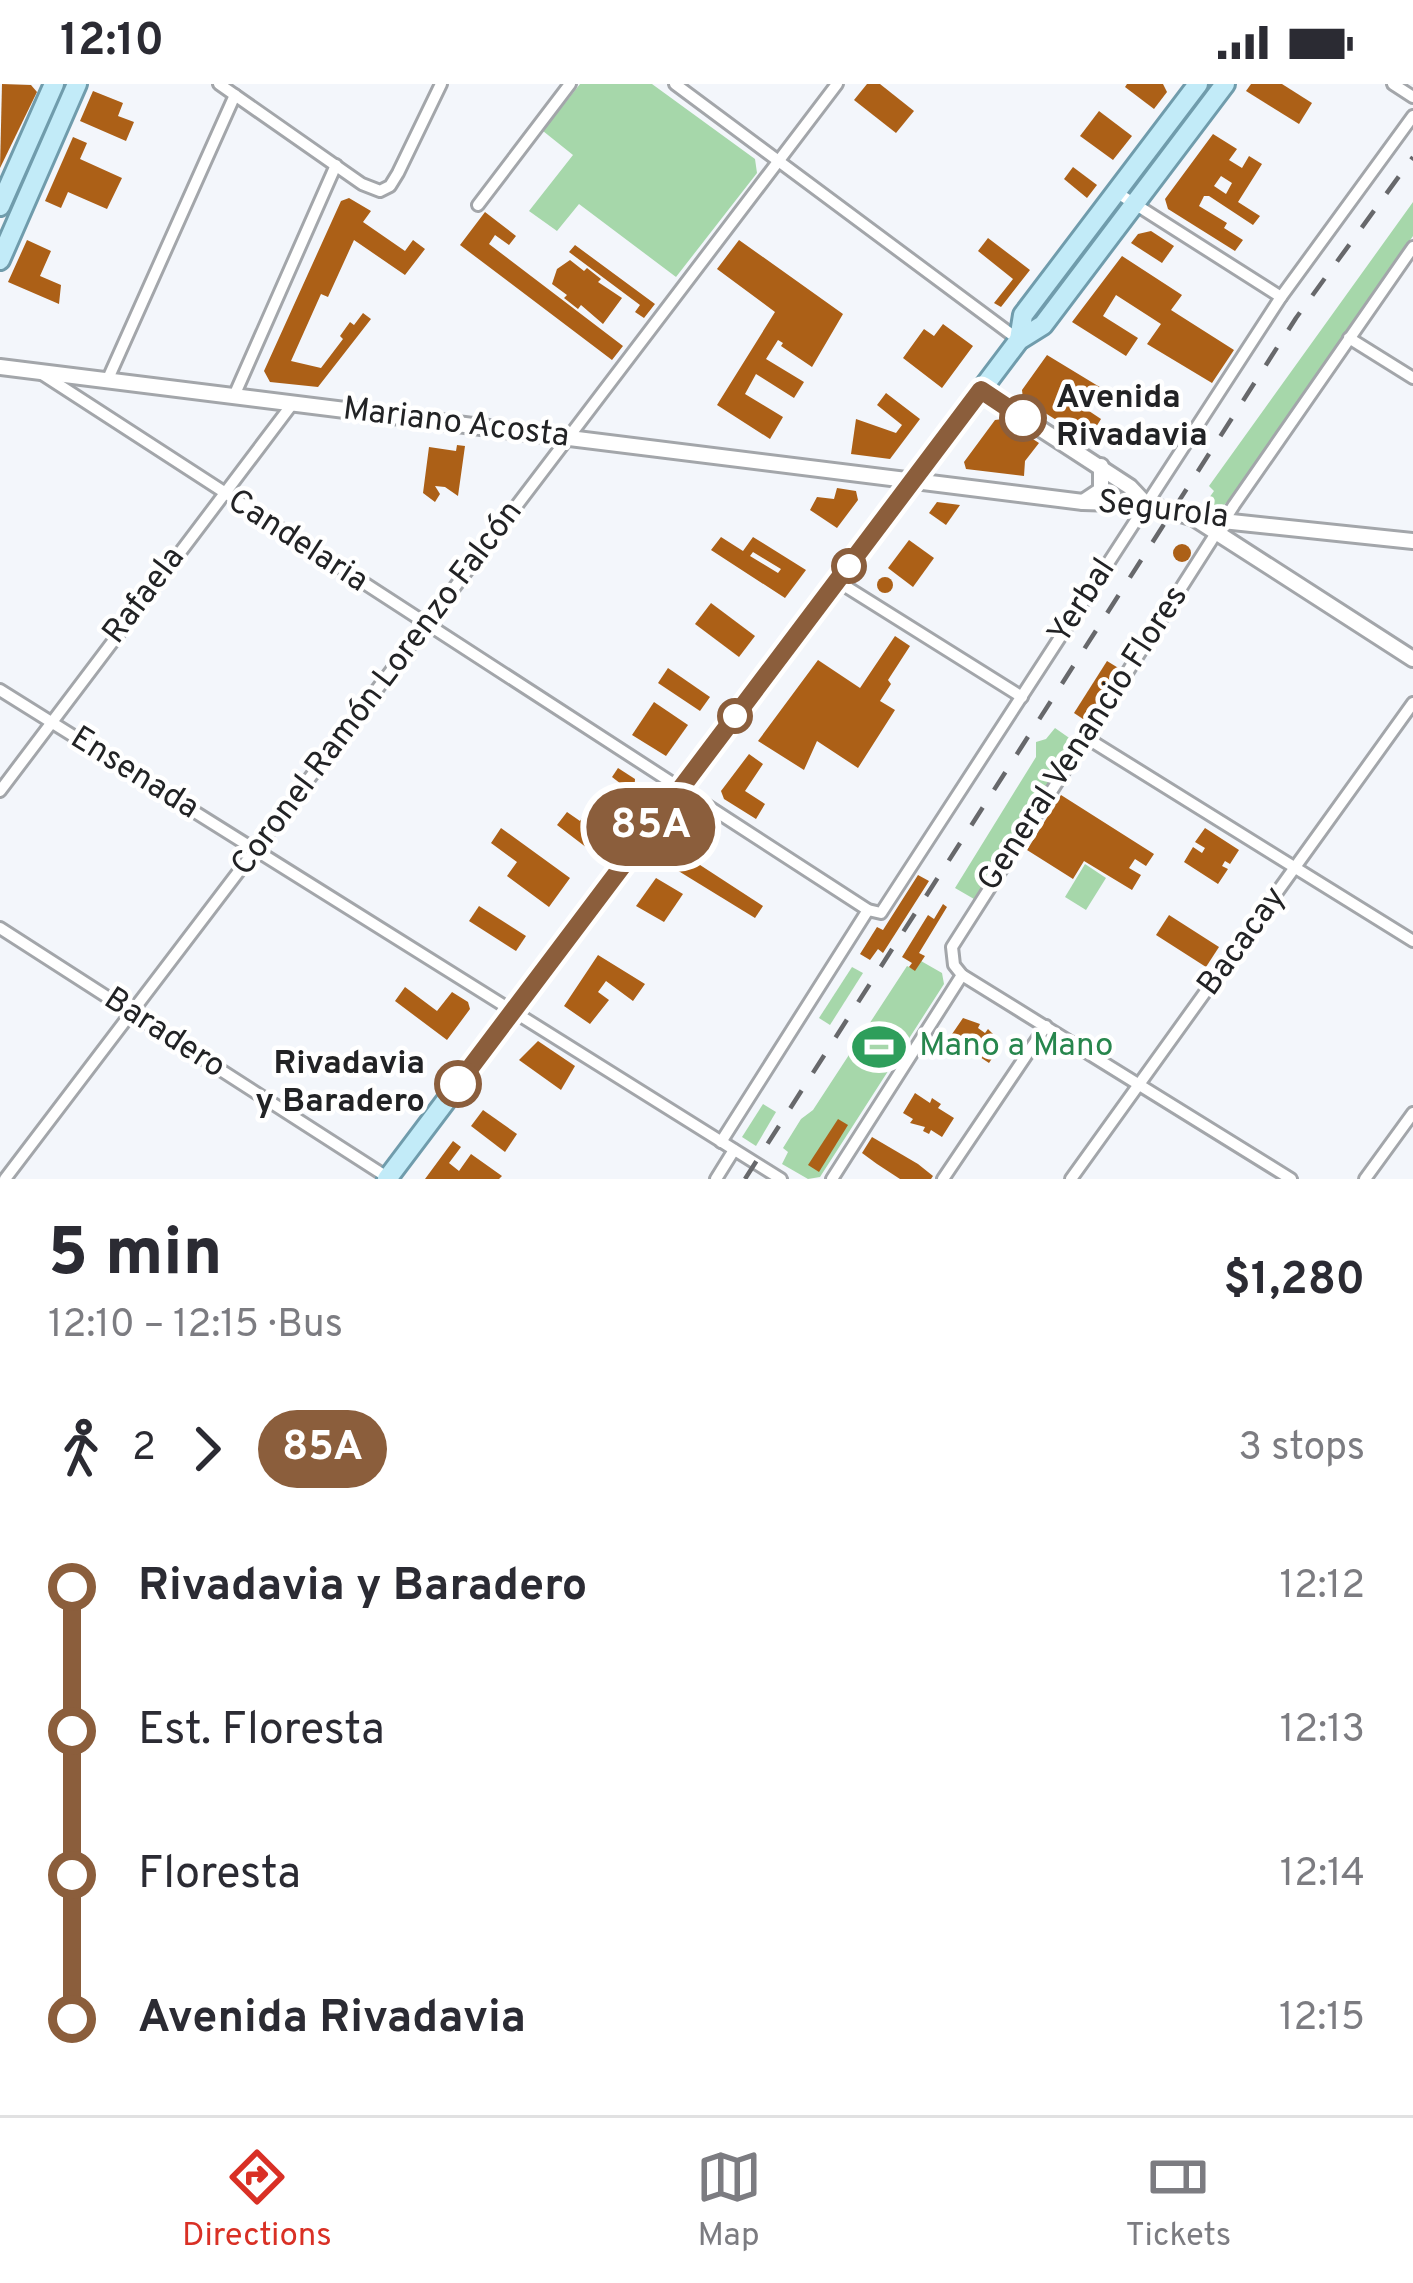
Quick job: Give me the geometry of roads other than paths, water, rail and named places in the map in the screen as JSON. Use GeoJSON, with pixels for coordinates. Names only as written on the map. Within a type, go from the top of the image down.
{"type":"FeatureCollection","features":[{"type":"Feature","properties":{"kind":"main road"},"geometry":{"type":"LineString","coordinates":[[0,206],[54,84]]}},
{"type":"Feature","properties":{"kind":"main road"},"geometry":{"type":"LineString","coordinates":[[0,260],[77,84]]}},
{"type":"Feature","properties":{"kind":"main road"},"geometry":{"type":"LineString","coordinates":[[388,1179],[1019,340],[1043,326],[1226,84]]}},
{"type":"Feature","properties":{"kind":"main road"},"geometry":{"type":"LineString","coordinates":[[1019,340],[1023,315],[1192,86]]}},
{"type":"Feature","properties":{"kind":"street"},"geometry":{"type":"LineString","coordinates":[[219,84],[368,188],[384,190],[398,173],[441,84]]}},
{"type":"Feature","properties":{"kind":"street"},"geometry":{"type":"LineString","coordinates":[[478,205],[570,84]]}},
{"type":"Feature","properties":{"kind":"street"},"geometry":{"type":"LineString","coordinates":[[675,84],[1019,340]]}},
{"type":"Feature","properties":{"kind":"street","name":"Coronel Ramón Lorenzo Falcón"},"geometry":{"type":"LineString","coordinates":[[4,1178],[837,84]]}},
{"type":"Feature","properties":{"kind":"street"},"geometry":{"type":"LineString","coordinates":[[1393,84],[1413,97]]}},
{"type":"Feature","properties":{"kind":"street"},"geometry":{"type":"LineString","coordinates":[[1192,86],[1210,103]]}},
{"type":"Feature","properties":{"kind":"street"},"geometry":{"type":"LineString","coordinates":[[107,381],[235,95]]}},
{"type":"Feature","properties":{"kind":"street","name":"Yerbal"},"geometry":{"type":"LineString","coordinates":[[721,1142],[874,912],[890,904],[1281,297],[1413,116]]}},
{"type":"Feature","properties":{"kind":"street"},"geometry":{"type":"LineString","coordinates":[[234,396],[336,165]]}},
{"type":"Feature","properties":{"kind":"street"},"geometry":{"type":"LineString","coordinates":[[1116,192],[1281,297]]}},
{"type":"Feature","properties":{"kind":"street","name":"General Venancio Flores"},"geometry":{"type":"LineString","coordinates":[[832,1179],[962,975],[954,965],[952,946],[1225,519],[1413,248]]}},
{"type":"Feature","properties":{"kind":"street"},"geometry":{"type":"LineString","coordinates":[[1348,338],[1413,378]]}},
{"type":"Feature","properties":{"kind":"street","name":"Mariano Acosta"},"geometry":{"type":"LineString","coordinates":[[0,367],[913,480]]}},
{"type":"Feature","properties":{"kind":"street","name":"Candelaria"},"geometry":{"type":"LineString","coordinates":[[36,370],[874,912]]}},
{"type":"Feature","properties":{"kind":"street"},"geometry":{"type":"LineString","coordinates":[[981,390],[1101,466],[1146,504]]}},
{"type":"Feature","properties":{"kind":"street","name":"Rafaela"},"geometry":{"type":"LineString","coordinates":[[0,790],[292,403]]}},
{"type":"Feature","properties":{"kind":"street"},"geometry":{"type":"LineString","coordinates":[[1083,502],[1101,490],[1101,466]]}},
{"type":"Feature","properties":{"kind":"street","name":"Segurola"},"geometry":{"type":"LineString","coordinates":[[913,480],[1083,502],[1146,504],[1194,518],[1413,541]]}},
{"type":"Feature","properties":{"kind":"street"},"geometry":{"type":"LineString","coordinates":[[1194,518],[1413,659]]}},
{"type":"Feature","properties":{"kind":"street"},"geometry":{"type":"LineString","coordinates":[[1250,556],[1250,536],[1264,523]]}},
{"type":"Feature","properties":{"kind":"street"},"geometry":{"type":"LineString","coordinates":[[837,581],[1022,697]]}},
{"type":"Feature","properties":{"kind":"street","name":"Ensenada"},"geometry":{"type":"LineString","coordinates":[[0,690],[781,1179]]}},
{"type":"Feature","properties":{"kind":"street","name":"Bacacay"},"geometry":{"type":"LineString","coordinates":[[1071,1179],[1413,703]]}},
{"type":"Feature","properties":{"kind":"street"},"geometry":{"type":"LineString","coordinates":[[1085,737],[1413,941]]}},
{"type":"Feature","properties":{"kind":"street","name":"Baradero"},"geometry":{"type":"LineString","coordinates":[[0,928],[388,1179]]}},
{"type":"Feature","properties":{"kind":"street"},"geometry":{"type":"LineString","coordinates":[[962,975],[1291,1179]]}},
{"type":"Feature","properties":{"kind":"street"},"geometry":{"type":"LineString","coordinates":[[944,1179],[1046,1026]]}},
{"type":"Feature","properties":{"kind":"street"},"geometry":{"type":"LineString","coordinates":[[1365,1179],[1413,1113]]}},
{"type":"Feature","properties":{"kind":"street"},"geometry":{"type":"LineString","coordinates":[[716,1179],[734,1150]]}},
{"type":"Feature","properties":{"kind":"railway"},"geometry":{"type":"LineString","coordinates":[[745,1179],[1296,318],[1413,157]]}},
{"type":"Feature","properties":{"kind":"place","name":"Avenida Rivadavia"},"geometry":{"type":"Point","coordinates":[1023,418]}},
{"type":"Feature","properties":{"kind":"place","name":"Mano a Mano"},"geometry":{"type":"Point","coordinates":[879,1047]}},
{"type":"Feature","properties":{"kind":"place","name":"Rivadavia y Baradero"},"geometry":{"type":"Point","coordinates":[458,1084]}}]}
